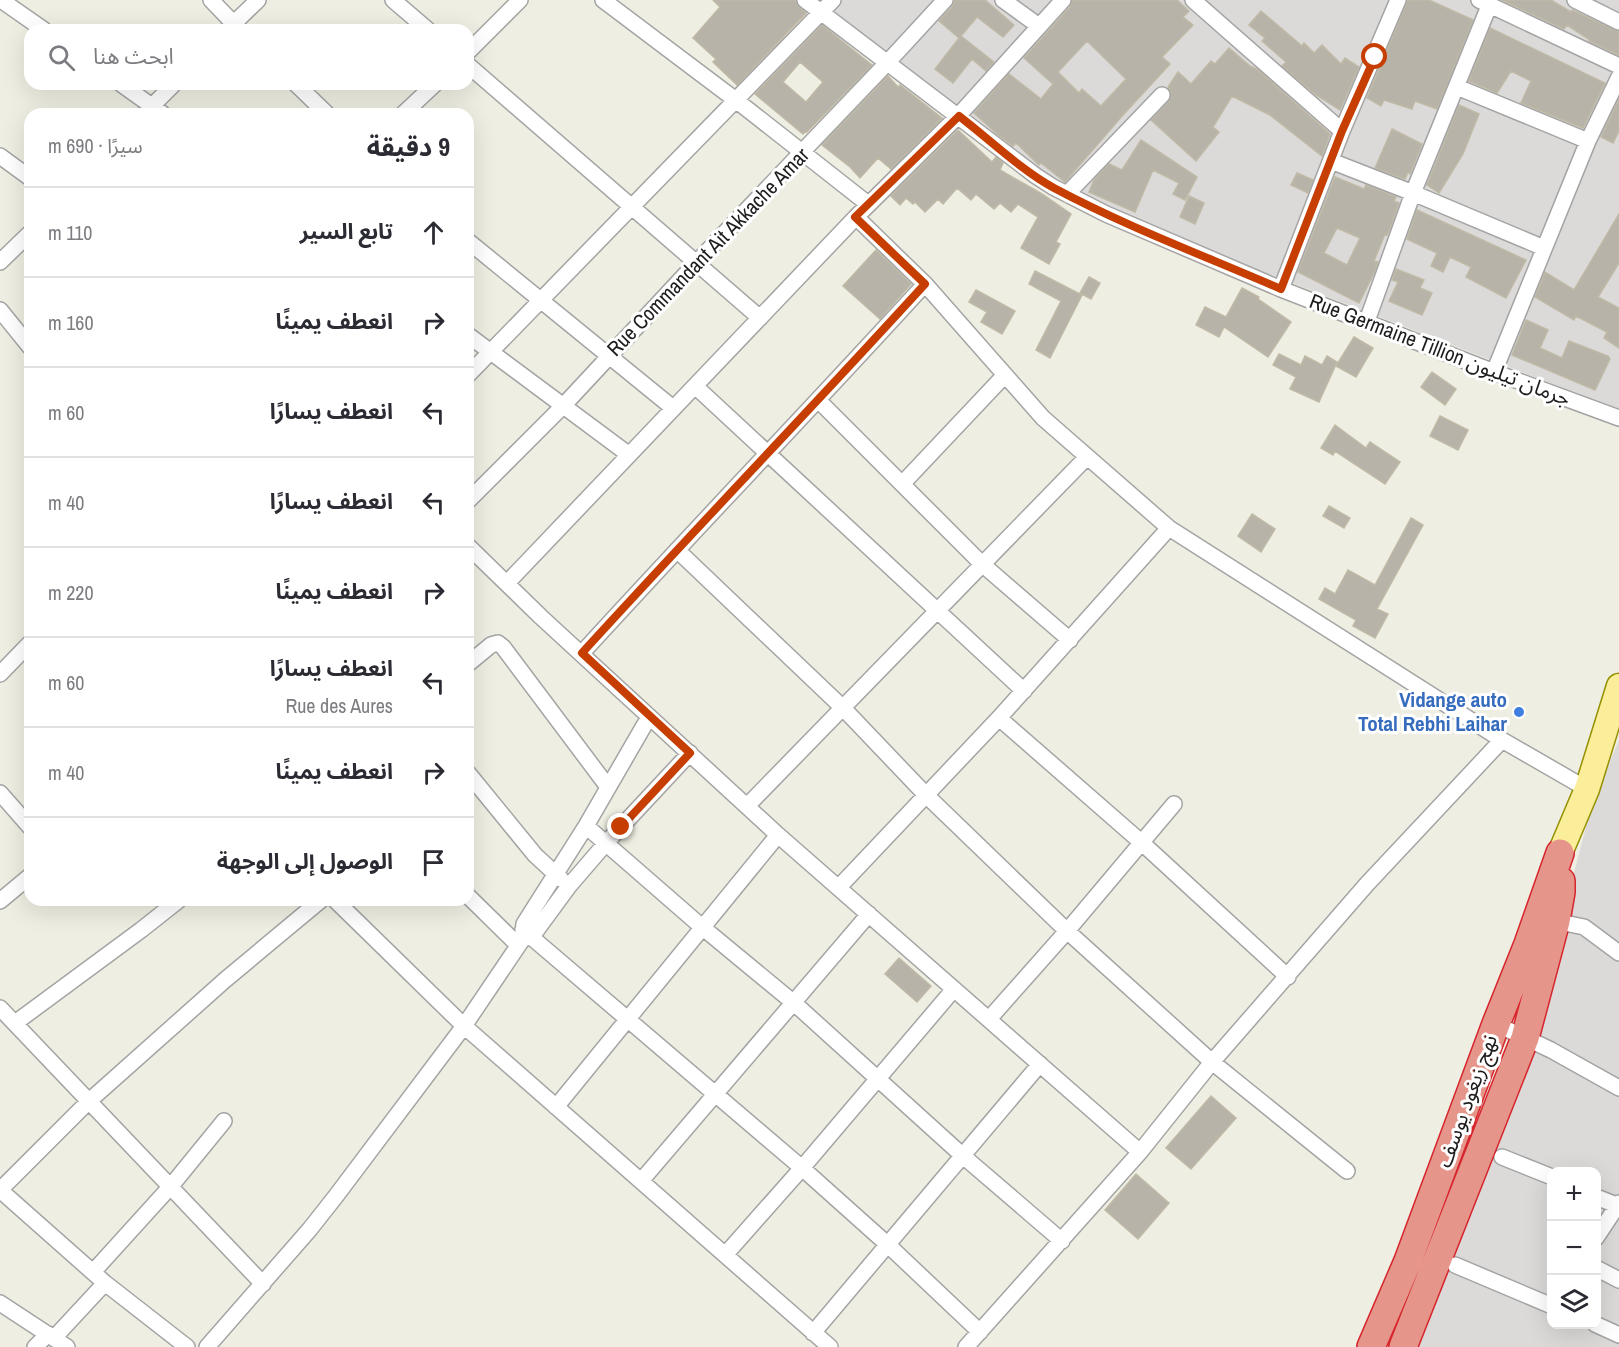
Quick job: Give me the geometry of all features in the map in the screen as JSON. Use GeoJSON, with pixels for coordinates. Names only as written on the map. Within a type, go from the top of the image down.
{"type":"FeatureCollection","features":[{"type":"Feature","properties":{"kind":"highway","name":"نهج زيغود يوسف"},"geometry":{"type":"LineString","coordinates":[[1371,1347],[1408,1261],[1496,1024],[1561,892],[1560,853]]}},
{"type":"Feature","properties":{"kind":"highway","name":"نهج زيغود يوسف"},"geometry":{"type":"LineString","coordinates":[[1403,1347],[1525,1038],[1546,919]]}},
{"type":"Feature","properties":{"kind":"main road","name":"نهج زيغود يوسف"},"geometry":{"type":"LineString","coordinates":[[1560,853],[1587,789],[1619,687]]}},
{"type":"Feature","properties":{"kind":"street"},"geometry":{"type":"LineString","coordinates":[[1,0],[35,24]]}},
{"type":"Feature","properties":{"kind":"street"},"geometry":{"type":"LineString","coordinates":[[211,0],[231,24]]}},
{"type":"Feature","properties":{"kind":"street"},"geometry":{"type":"LineString","coordinates":[[237,24],[258,0]]}},
{"type":"Feature","properties":{"kind":"street"},"geometry":{"type":"LineString","coordinates":[[393,0],[421,24]]}},
{"type":"Feature","properties":{"kind":"street"},"geometry":{"type":"LineString","coordinates":[[474,46],[520,0]]}},
{"type":"Feature","properties":{"kind":"street"},"geometry":{"type":"LineString","coordinates":[[603,0],[868,204]]}},
{"type":"Feature","properties":{"kind":"street","name":"Rue Germaine Tillion جرمان تيليون"},"geometry":{"type":"LineString","coordinates":[[805,0],[1036,176],[1067,194],[1106,214],[1281,289],[1619,418]]}},
{"type":"Feature","properties":{"kind":"street"},"geometry":{"type":"LineString","coordinates":[[474,369],[631,205],[833,0]]}},
{"type":"Feature","properties":{"kind":"street","name":"Rue Commandant Ait Akkache Amar"},"geometry":{"type":"LineString","coordinates":[[474,495],[563,406],[945,0]]}},
{"type":"Feature","properties":{"kind":"street"},"geometry":{"type":"LineString","coordinates":[[1003,0],[1039,26]]}},
{"type":"Feature","properties":{"kind":"street"},"geometry":{"type":"LineString","coordinates":[[507,583],[855,217],[959,116],[1063,0]]}},
{"type":"Feature","properties":{"kind":"street"},"geometry":{"type":"LineString","coordinates":[[1193,0],[1342,131]]}},
{"type":"Feature","properties":{"kind":"street"},"geometry":{"type":"LineString","coordinates":[[1281,289],[1342,131],[1398,0]]}},
{"type":"Feature","properties":{"kind":"street"},"geometry":{"type":"LineString","coordinates":[[1575,0],[1619,22]]}},
{"type":"Feature","properties":{"kind":"street"},"geometry":{"type":"LineString","coordinates":[[1367,321],[1413,193],[1456,87],[1484,3],[1619,66]]}},
{"type":"Feature","properties":{"kind":"street"},"geometry":{"type":"LineString","coordinates":[[474,69],[760,318]]}},
{"type":"Feature","properties":{"kind":"street"},"geometry":{"type":"LineString","coordinates":[[1494,372],[1588,141],[1619,77]]}},
{"type":"Feature","properties":{"kind":"street"},"geometry":{"type":"LineString","coordinates":[[1456,87],[1588,141]]}},
{"type":"Feature","properties":{"kind":"street"},"geometry":{"type":"LineString","coordinates":[[128,90],[149,108]]}},
{"type":"Feature","properties":{"kind":"street"},"geometry":{"type":"LineString","coordinates":[[155,108],[169,90]]}},
{"type":"Feature","properties":{"kind":"street"},"geometry":{"type":"LineString","coordinates":[[302,90],[321,108]]}},
{"type":"Feature","properties":{"kind":"street"},"geometry":{"type":"LineString","coordinates":[[409,108],[429,90]]}},
{"type":"Feature","properties":{"kind":"street"},"geometry":{"type":"LineString","coordinates":[[1067,194],[1162,95]]}},
{"type":"Feature","properties":{"kind":"street"},"geometry":{"type":"LineString","coordinates":[[0,156],[24,174]]}},
{"type":"Feature","properties":{"kind":"street"},"geometry":{"type":"LineString","coordinates":[[1331,161],[1544,248]]}},
{"type":"Feature","properties":{"kind":"street"},"geometry":{"type":"LineString","coordinates":[[855,217],[925,284],[1043,418],[1086,458],[1169,528],[1502,740],[1587,789]]}},
{"type":"Feature","properties":{"kind":"street"},"geometry":{"type":"LineString","coordinates":[[0,262],[24,239]]}},
{"type":"Feature","properties":{"kind":"street"},"geometry":{"type":"LineString","coordinates":[[474,246],[673,408]]}},
{"type":"Feature","properties":{"kind":"street"},"geometry":{"type":"LineString","coordinates":[[582,653],[819,401],[925,284]]}},
{"type":"Feature","properties":{"kind":"street"},"geometry":{"type":"LineString","coordinates":[[0,310],[24,340]]}},
{"type":"Feature","properties":{"kind":"street"},"geometry":{"type":"LineString","coordinates":[[474,339],[628,454]]}},
{"type":"Feature","properties":{"kind":"street"},"geometry":{"type":"LineString","coordinates":[[902,484],[1004,376]]}},
{"type":"Feature","properties":{"kind":"street"},"geometry":{"type":"LineString","coordinates":[[695,386],[1024,691]]}},
{"type":"Feature","properties":{"kind":"street"},"geometry":{"type":"LineString","coordinates":[[819,401],[982,564],[1070,640]]}},
{"type":"Feature","properties":{"kind":"street"},"geometry":{"type":"LineString","coordinates":[[747,806],[1086,458]]}},
{"type":"Feature","properties":{"kind":"street"},"geometry":{"type":"LineString","coordinates":[[839,887],[1024,691],[1169,528]]}},
{"type":"Feature","properties":{"kind":"street"},"geometry":{"type":"LineString","coordinates":[[677,550],[843,708],[926,795],[1067,931],[1212,1062],[1347,1171]]}},
{"type":"Feature","properties":{"kind":"street"},"geometry":{"type":"LineString","coordinates":[[474,552],[778,835],[1140,1152]]}},
{"type":"Feature","properties":{"kind":"street"},"geometry":{"type":"LineString","coordinates":[[474,659],[491,645],[498,643],[503,647],[608,787]]}},
{"type":"Feature","properties":{"kind":"street"},"geometry":{"type":"LineString","coordinates":[[0,674],[24,649]]}},
{"type":"Feature","properties":{"kind":"street"},"geometry":{"type":"LineString","coordinates":[[207,1347],[336,1196],[464,1026],[523,938],[529,916],[586,826],[649,717]]}},
{"type":"Feature","properties":{"kind":"street"},"geometry":{"type":"LineString","coordinates":[[999,718],[1141,842],[1288,977]]}},
{"type":"Feature","properties":{"kind":"street"},"geometry":{"type":"LineString","coordinates":[[966,1347],[1140,1152],[1212,1062],[1367,884],[1502,740]]}},
{"type":"Feature","properties":{"kind":"street"},"geometry":{"type":"LineString","coordinates":[[523,938],[542,924],[569,886],[606,843],[690,753]]}},
{"type":"Feature","properties":{"kind":"street"},"geometry":{"type":"LineString","coordinates":[[474,780],[535,855],[569,886]]}},
{"type":"Feature","properties":{"kind":"street"},"geometry":{"type":"LineString","coordinates":[[0,793],[24,820]]}},
{"type":"Feature","properties":{"kind":"street"},"geometry":{"type":"LineString","coordinates":[[989,1019],[1174,804]]}},
{"type":"Feature","properties":{"kind":"street"},"geometry":{"type":"LineString","coordinates":[[586,826],[794,1003],[963,1156],[1062,1241]]}},
{"type":"Feature","properties":{"kind":"street"},"geometry":{"type":"LineString","coordinates":[[556,1107],[778,835]]}},
{"type":"Feature","properties":{"kind":"street"},"geometry":{"type":"LineString","coordinates":[[0,901],[24,881]]}},
{"type":"Feature","properties":{"kind":"street"},"geometry":{"type":"LineString","coordinates":[[474,901],[628,1020],[717,1094],[802,1168],[980,1332]]}},
{"type":"Feature","properties":{"kind":"street"},"geometry":{"type":"LineString","coordinates":[[15,1023],[171,906]]}},
{"type":"Feature","properties":{"kind":"street"},"geometry":{"type":"LineString","coordinates":[[187,1347],[93,1272],[0,1190],[88,1102],[225,980],[314,906]]}},
{"type":"Feature","properties":{"kind":"street"},"geometry":{"type":"LineString","coordinates":[[340,906],[464,1026],[830,1347]]}},
{"type":"Feature","properties":{"kind":"street"},"geometry":{"type":"LineString","coordinates":[[641,1181],[869,914]]}},
{"type":"Feature","properties":{"kind":"street"},"geometry":{"type":"LineString","coordinates":[[1546,919],[1584,927],[1619,953]]}},
{"type":"Feature","properties":{"kind":"street"},"geometry":{"type":"LineString","coordinates":[[724,1255],[802,1168],[954,989]]}},
{"type":"Feature","properties":{"kind":"street"},"geometry":{"type":"LineString","coordinates":[[0,1008],[263,1284]]}},
{"type":"Feature","properties":{"kind":"street"},"geometry":{"type":"LineString","coordinates":[[1496,1024],[1618,1084]]}},
{"type":"Feature","properties":{"kind":"street"},"geometry":{"type":"LineString","coordinates":[[813,1333],[1040,1064]]}},
{"type":"Feature","properties":{"kind":"street"},"geometry":{"type":"LineString","coordinates":[[93,1272],[171,1186],[224,1121]]}},
{"type":"Feature","properties":{"kind":"street"},"geometry":{"type":"LineString","coordinates":[[1502,1156],[1547,1175]]}},
{"type":"Feature","properties":{"kind":"street"},"geometry":{"type":"LineString","coordinates":[[1601,1199],[1618,1205],[1601,1230]]}},
{"type":"Feature","properties":{"kind":"street"},"geometry":{"type":"LineString","coordinates":[[1455,1266],[1547,1304]]}},
{"type":"Feature","properties":{"kind":"street"},"geometry":{"type":"LineString","coordinates":[[1601,1271],[1619,1280]]}},
{"type":"Feature","properties":{"kind":"street"},"geometry":{"type":"LineString","coordinates":[[35,1347],[51,1336],[105,1282]]}},
{"type":"Feature","properties":{"kind":"street"},"geometry":{"type":"LineString","coordinates":[[0,1303],[67,1347]]}},
{"type":"Feature","properties":{"kind":"street"},"geometry":{"type":"LineString","coordinates":[[1601,1327],[1619,1335]]}},
{"type":"Feature","properties":{"kind":"shaded area"},"geometry":{"type":"Polygon","coordinates":[[[801,0],[1619,0],[1619,410],[1064,194],[801,0]]]}},
{"type":"Feature","properties":{"kind":"shaded area"},"geometry":{"type":"Polygon","coordinates":[[[1619,740],[1619,1347],[1411,1347],[1530,1039],[1593,801],[1619,740]]]}},
{"type":"Feature","properties":{"kind":"building"},"geometry":{"type":"Polygon","coordinates":[[[713,0],[795,0],[806,13],[737,85],[713,62],[716,59],[693,38],[720,7],[713,0]]]}},
{"type":"Feature","properties":{"kind":"building"},"geometry":{"type":"Polygon","coordinates":[[[955,0],[985,0],[1014,25],[1003,37],[977,17],[961,36],[994,62],[986,71],[972,59],[953,83],[935,69],[959,38],[939,21],[952,7],[955,0]]]}},
{"type":"Feature","properties":{"kind":"building"},"geometry":{"type":"Polygon","coordinates":[[[1072,0],[1177,0],[1189,11],[1183,17],[1193,25],[1162,57],[1170,64],[1065,182],[1041,163],[1039,165],[1016,143],[1013,146],[997,134],[974,113],[1009,74],[1041,99],[1053,84],[1024,58],[1070,7],[1072,0]],[[1087,41],[1058,72],[1079,93],[1082,89],[1101,106],[1126,79],[1087,41]]]}},
{"type":"Feature","properties":{"kind":"building"},"geometry":{"type":"Polygon","coordinates":[[[1408,0],[1429,0],[1473,20],[1437,109],[1415,101],[1412,109],[1384,100],[1381,106],[1367,98],[1408,0]]]}},
{"type":"Feature","properties":{"kind":"building"},"geometry":{"type":"Polygon","coordinates":[[[1502,0],[1551,0],[1571,12],[1572,10],[1619,32],[1619,55],[1589,41],[1567,25],[1564,29],[1502,0]]]}},
{"type":"Feature","properties":{"kind":"building"},"geometry":{"type":"Polygon","coordinates":[[[1261,11],[1302,46],[1304,43],[1314,53],[1322,45],[1341,64],[1345,58],[1359,67],[1340,110],[1316,95],[1282,66],[1286,62],[1262,41],[1265,38],[1249,25],[1261,11]]]}},
{"type":"Feature","properties":{"kind":"building"},"geometry":{"type":"Polygon","coordinates":[[[822,25],[872,65],[803,134],[755,94],[822,25]],[[800,62],[783,82],[806,102],[823,82],[800,62]]]}},
{"type":"Feature","properties":{"kind":"building"},"geometry":{"type":"Polygon","coordinates":[[[1490,28],[1605,83],[1583,128],[1521,103],[1531,81],[1511,71],[1497,93],[1469,81],[1490,28]]]}},
{"type":"Feature","properties":{"kind":"building"},"geometry":{"type":"Polygon","coordinates":[[[1229,48],[1258,70],[1330,134],[1322,156],[1270,115],[1232,96],[1213,127],[1219,132],[1196,161],[1151,120],[1169,101],[1171,93],[1168,87],[1178,72],[1191,84],[1211,61],[1215,64],[1229,48]]]}},
{"type":"Feature","properties":{"kind":"building"},"geometry":{"type":"Polygon","coordinates":[[[888,76],[898,87],[900,85],[942,118],[891,169],[878,158],[860,178],[822,145],[888,76]]]}},
{"type":"Feature","properties":{"kind":"building"},"geometry":{"type":"Polygon","coordinates":[[[1619,99],[1619,131],[1613,143],[1601,137],[1619,99]]]}},
{"type":"Feature","properties":{"kind":"building"},"geometry":{"type":"Polygon","coordinates":[[[1459,105],[1479,114],[1463,154],[1439,193],[1427,185],[1459,105]]]}},
{"type":"Feature","properties":{"kind":"building"},"geometry":{"type":"Polygon","coordinates":[[[1392,129],[1422,144],[1410,174],[1408,172],[1405,179],[1375,168],[1392,129]]]}},
{"type":"Feature","properties":{"kind":"building"},"geometry":{"type":"Polygon","coordinates":[[[958,130],[992,162],[996,157],[1003,163],[1000,170],[1071,214],[1056,242],[1060,244],[1049,264],[1021,248],[1038,217],[1018,204],[1011,212],[1000,203],[994,209],[976,194],[971,200],[957,188],[943,204],[938,199],[925,212],[915,202],[913,204],[906,198],[900,205],[891,196],[958,130]]]}},
{"type":"Feature","properties":{"kind":"building"},"geometry":{"type":"Polygon","coordinates":[[[1141,140],[1197,177],[1185,200],[1173,194],[1179,183],[1153,170],[1135,212],[1089,192],[1094,180],[1109,164],[1122,170],[1141,140]]]}},
{"type":"Feature","properties":{"kind":"building"},"geometry":{"type":"Polygon","coordinates":[[[1297,173],[1313,180],[1308,193],[1291,185],[1297,173]]]}},
{"type":"Feature","properties":{"kind":"building"},"geometry":{"type":"Polygon","coordinates":[[[1335,177],[1364,189],[1366,185],[1396,197],[1394,201],[1399,203],[1389,231],[1387,235],[1385,234],[1374,261],[1378,262],[1374,273],[1359,303],[1298,272],[1335,177]],[[1337,228],[1324,253],[1347,265],[1360,238],[1337,228]]]}},
{"type":"Feature","properties":{"kind":"building"},"geometry":{"type":"Polygon","coordinates":[[[1189,196],[1204,203],[1195,224],[1180,217],[1189,196]]]}},
{"type":"Feature","properties":{"kind":"building"},"geometry":{"type":"Polygon","coordinates":[[[1417,210],[1526,260],[1506,298],[1466,277],[1471,267],[1450,257],[1443,272],[1431,266],[1437,253],[1407,239],[1417,210]]]}},
{"type":"Feature","properties":{"kind":"building"},"geometry":{"type":"Polygon","coordinates":[[[1619,214],[1619,263],[1598,297],[1619,308],[1619,348],[1604,338],[1607,332],[1576,316],[1574,320],[1535,297],[1545,272],[1574,290],[1619,214]]]}},
{"type":"Feature","properties":{"kind":"building"},"geometry":{"type":"Polygon","coordinates":[[[876,250],[911,284],[880,319],[843,286],[876,250]]]}},
{"type":"Feature","properties":{"kind":"building"},"geometry":{"type":"Polygon","coordinates":[[[1396,269],[1424,280],[1420,288],[1432,293],[1422,315],[1389,301],[1398,282],[1392,280],[1396,269]]]}},
{"type":"Feature","properties":{"kind":"building"},"geometry":{"type":"Polygon","coordinates":[[[1035,271],[1082,295],[1050,358],[1036,350],[1061,301],[1029,284],[1035,271]]]}},
{"type":"Feature","properties":{"kind":"building"},"geometry":{"type":"Polygon","coordinates":[[[1089,277],[1100,283],[1091,299],[1080,293],[1089,277]]]}},
{"type":"Feature","properties":{"kind":"building"},"geometry":{"type":"Polygon","coordinates":[[[1242,288],[1259,297],[1258,299],[1291,322],[1268,357],[1224,327],[1219,337],[1196,325],[1205,307],[1226,317],[1242,288]]]}},
{"type":"Feature","properties":{"kind":"building"},"geometry":{"type":"Polygon","coordinates":[[[976,290],[1015,311],[1002,334],[981,322],[987,312],[969,302],[976,290]]]}},
{"type":"Feature","properties":{"kind":"building"},"geometry":{"type":"Polygon","coordinates":[[[1526,320],[1548,330],[1540,348],[1562,358],[1569,341],[1608,356],[1610,359],[1595,390],[1512,355],[1526,320]]]}},
{"type":"Feature","properties":{"kind":"building"},"geometry":{"type":"Polygon","coordinates":[[[1354,337],[1373,348],[1356,377],[1336,366],[1354,337]]]}},
{"type":"Feature","properties":{"kind":"building"},"geometry":{"type":"Polygon","coordinates":[[[1279,354],[1301,365],[1305,356],[1322,365],[1327,356],[1337,362],[1319,402],[1290,389],[1296,377],[1273,365],[1279,354]]]}},
{"type":"Feature","properties":{"kind":"building"},"geometry":{"type":"Polygon","coordinates":[[[1432,372],[1456,389],[1445,405],[1421,387],[1432,372]]]}},
{"type":"Feature","properties":{"kind":"building"},"geometry":{"type":"Polygon","coordinates":[[[1440,416],[1468,430],[1458,450],[1430,436],[1440,416]]]}},
{"type":"Feature","properties":{"kind":"building"},"geometry":{"type":"Polygon","coordinates":[[[1335,425],[1366,448],[1370,442],[1400,462],[1385,484],[1335,451],[1333,455],[1321,448],[1335,425]]]}},
{"type":"Feature","properties":{"kind":"building"},"geometry":{"type":"Polygon","coordinates":[[[1329,506],[1350,518],[1344,528],[1323,516],[1329,506]]]}},
{"type":"Feature","properties":{"kind":"building"},"geometry":{"type":"Polygon","coordinates":[[[1252,514],[1275,529],[1261,552],[1238,536],[1252,514]]]}},
{"type":"Feature","properties":{"kind":"building"},"geometry":{"type":"Polygon","coordinates":[[[1411,518],[1423,525],[1377,609],[1388,614],[1375,638],[1353,626],[1356,620],[1319,599],[1325,588],[1335,594],[1348,570],[1375,585],[1411,518]]]}},
{"type":"Feature","properties":{"kind":"building"},"geometry":{"type":"Polygon","coordinates":[[[899,958],[931,986],[917,1002],[885,974],[899,958]]]}},
{"type":"Feature","properties":{"kind":"building"},"geometry":{"type":"Polygon","coordinates":[[[1211,1096],[1236,1118],[1191,1169],[1166,1148],[1211,1096]]]}},
{"type":"Feature","properties":{"kind":"building"},"geometry":{"type":"Polygon","coordinates":[[[1136,1174],[1169,1203],[1138,1239],[1105,1210],[1136,1174]]]}},
{"type":"Feature","properties":{"kind":"place","name":"Vidange auto Total Rebhi Laihar"},"geometry":{"type":"Point","coordinates":[1519,712]}},
{"type":"Feature","properties":{"kind":"route"},"geometry":{"type":"LineString","coordinates":[[621,827],[690,753],[582,653],[819,401],[925,284],[855,217],[959,116],[1053,187],[1106,214],[1281,289],[1342,131],[1375,57]]}}]}
